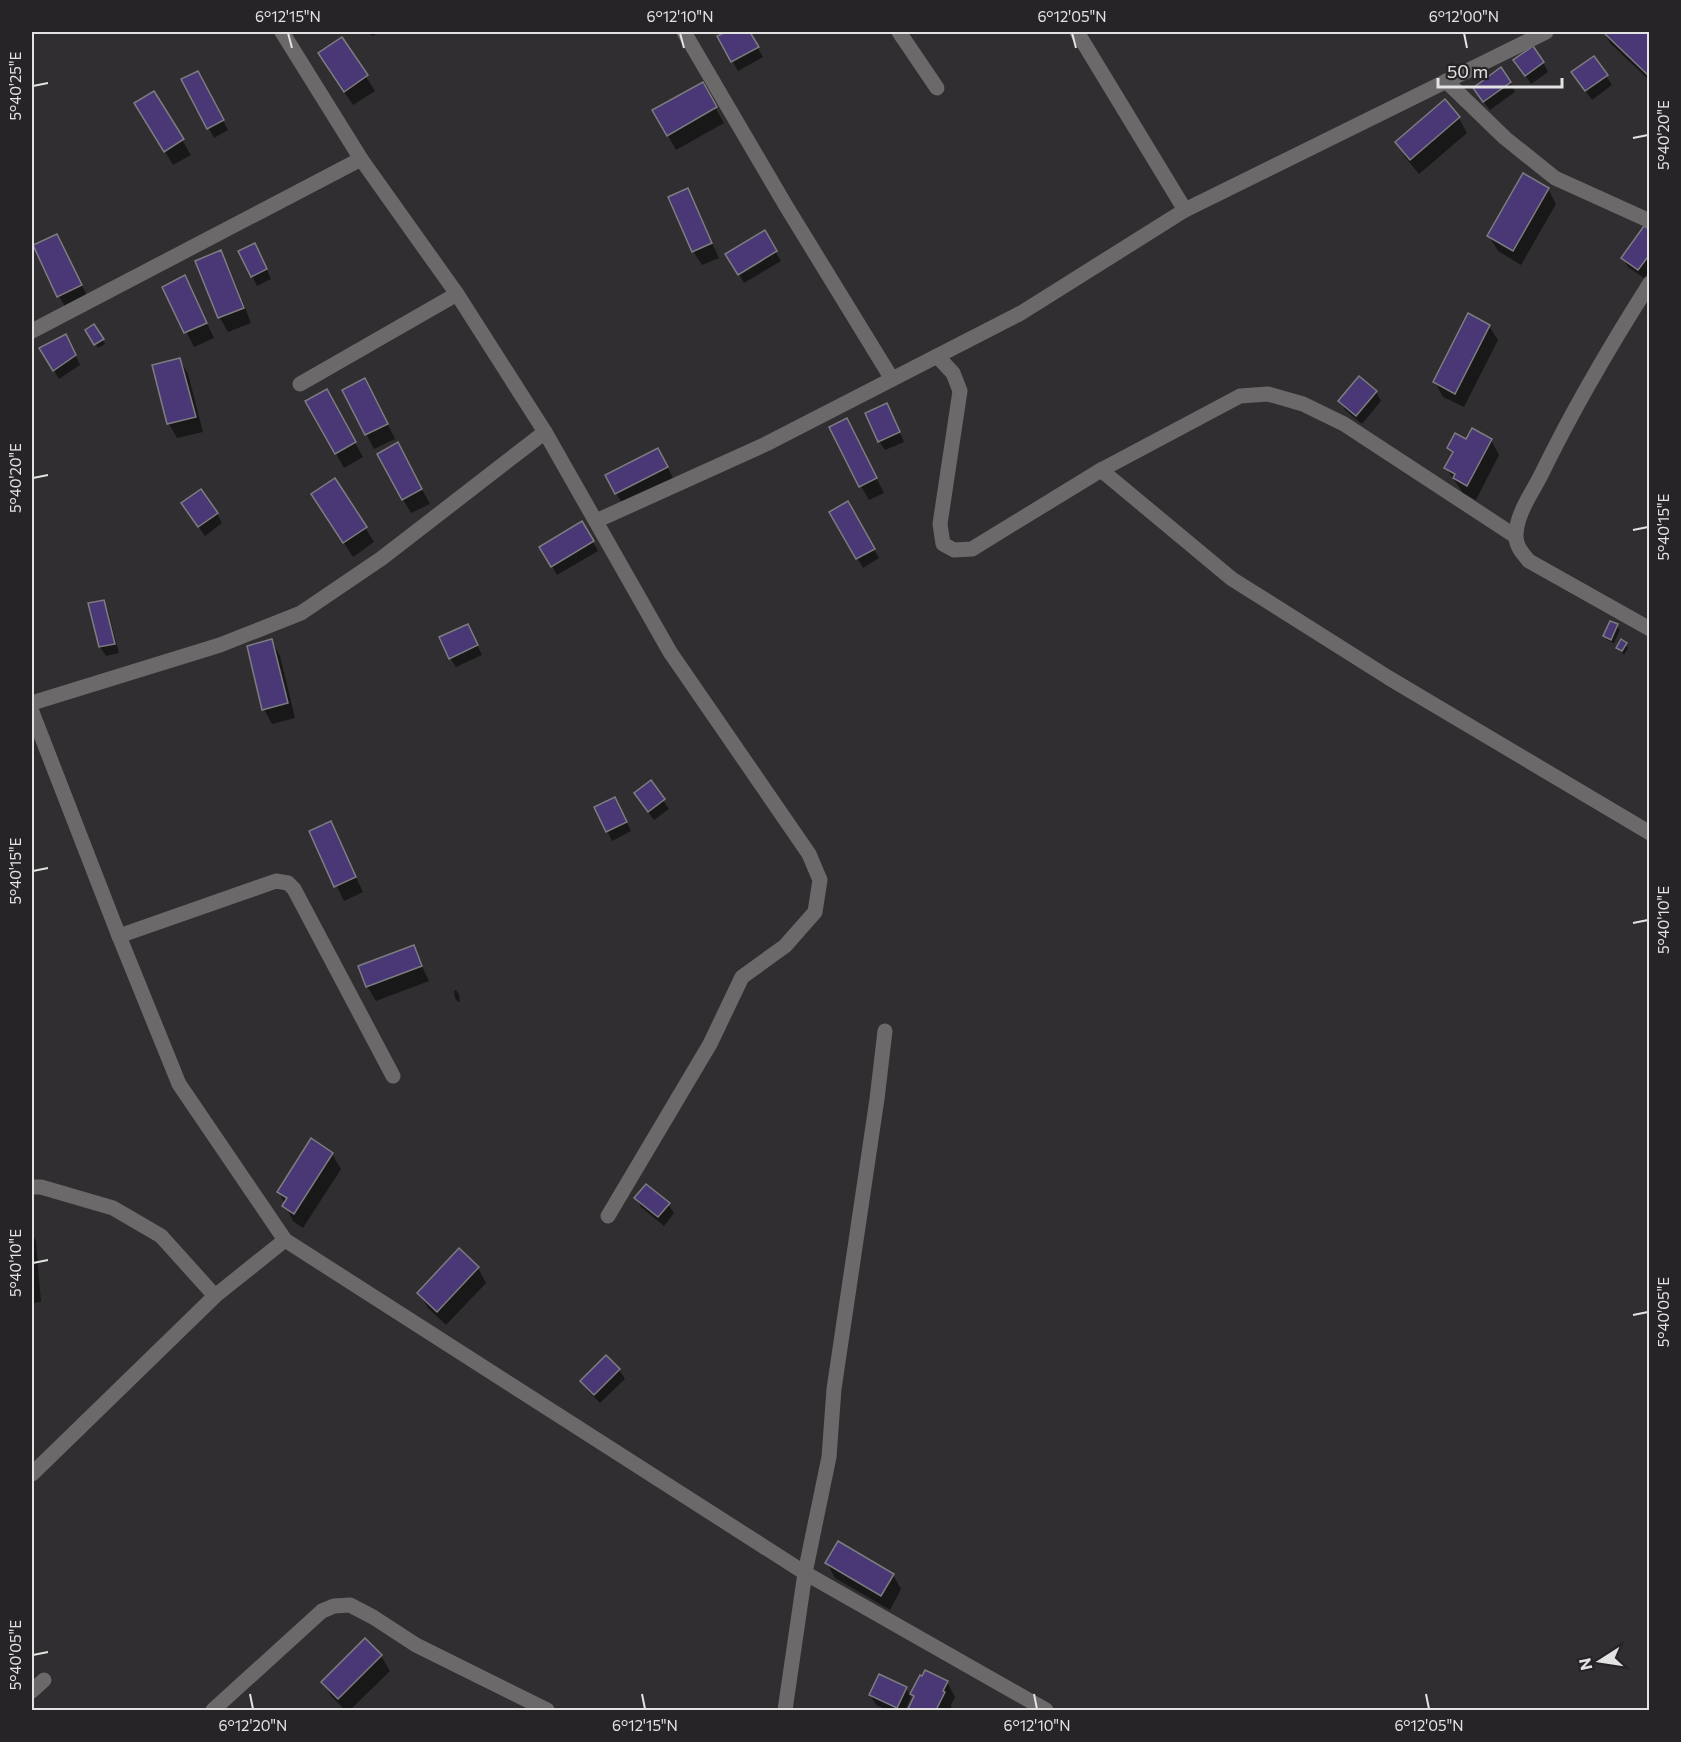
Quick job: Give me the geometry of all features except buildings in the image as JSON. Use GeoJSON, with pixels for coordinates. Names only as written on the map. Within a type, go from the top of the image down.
{"type":"FeatureCollection","features":[{"type":"Feature","properties":{"kind":"street"},"geometry":{"type":"LineString","coordinates":[[282,32],[362,159],[457,294],[545,432],[670,652],[809,854],[820,880],[815,912],[785,946],[742,977],[710,1044],[608,1216]]}},
{"type":"Feature","properties":{"kind":"street"},"geometry":{"type":"LineString","coordinates":[[684,32],[786,206],[892,378]]}},
{"type":"Feature","properties":{"kind":"street"},"geometry":{"type":"LineString","coordinates":[[899,32],[937,88]]}},
{"type":"Feature","properties":{"kind":"street"},"geometry":{"type":"LineString","coordinates":[[1077,32],[1185,210]]}},
{"type":"Feature","properties":{"kind":"street"},"geometry":{"type":"LineString","coordinates":[[596,521],[766,444],[1021,313],[1185,210],[1546,32]]}},
{"type":"Feature","properties":{"kind":"street"},"geometry":{"type":"LineString","coordinates":[[1446,81],[1505,138],[1556,178],[1650,221]]}},
{"type":"Feature","properties":{"kind":"street"},"geometry":{"type":"LineString","coordinates":[[32,331],[362,159]]}},
{"type":"Feature","properties":{"kind":"street"},"geometry":{"type":"LineString","coordinates":[[1650,283],[1598,367],[1519,519],[1515,536],[1519,551],[1529,561],[1650,629]]}},
{"type":"Feature","properties":{"kind":"street"},"geometry":{"type":"LineString","coordinates":[[300,384],[457,294]]}},
{"type":"Feature","properties":{"kind":"street"},"geometry":{"type":"LineString","coordinates":[[937,356],[953,373],[960,391],[940,524],[943,544],[954,550],[972,549],[1101,470],[1240,396],[1268,394],[1303,404],[1344,424],[1515,536]]}},
{"type":"Feature","properties":{"kind":"street"},"geometry":{"type":"LineString","coordinates":[[32,703],[219,645],[301,613],[382,558],[545,432]]}},
{"type":"Feature","properties":{"kind":"street"},"geometry":{"type":"LineString","coordinates":[[1101,470],[1232,579],[1389,678],[1650,833]]}},
{"type":"Feature","properties":{"kind":"street"},"geometry":{"type":"LineString","coordinates":[[32,712],[179,1084],[285,1240],[805,1573],[1046,1710]]}},
{"type":"Feature","properties":{"kind":"street"},"geometry":{"type":"LineString","coordinates":[[119,936],[276,881],[288,883],[294,889],[393,1076]]}},
{"type":"Feature","properties":{"kind":"street"},"geometry":{"type":"LineString","coordinates":[[784,1710],[805,1573],[829,1457],[837,1367],[877,1100],[885,1031]]}},
{"type":"Feature","properties":{"kind":"street"},"geometry":{"type":"LineString","coordinates":[[32,1187],[41,1187],[113,1208],[161,1236],[215,1296]]}},
{"type":"Feature","properties":{"kind":"street"},"geometry":{"type":"LineString","coordinates":[[32,1474],[215,1296],[285,1240]]}},
{"type":"Feature","properties":{"kind":"street"},"geometry":{"type":"LineString","coordinates":[[213,1710],[322,1611],[334,1605],[350,1605],[416,1645],[546,1710]]}},
{"type":"Feature","properties":{"kind":"street"},"geometry":{"type":"LineString","coordinates":[[32,1691],[44,1680]]}}]}
